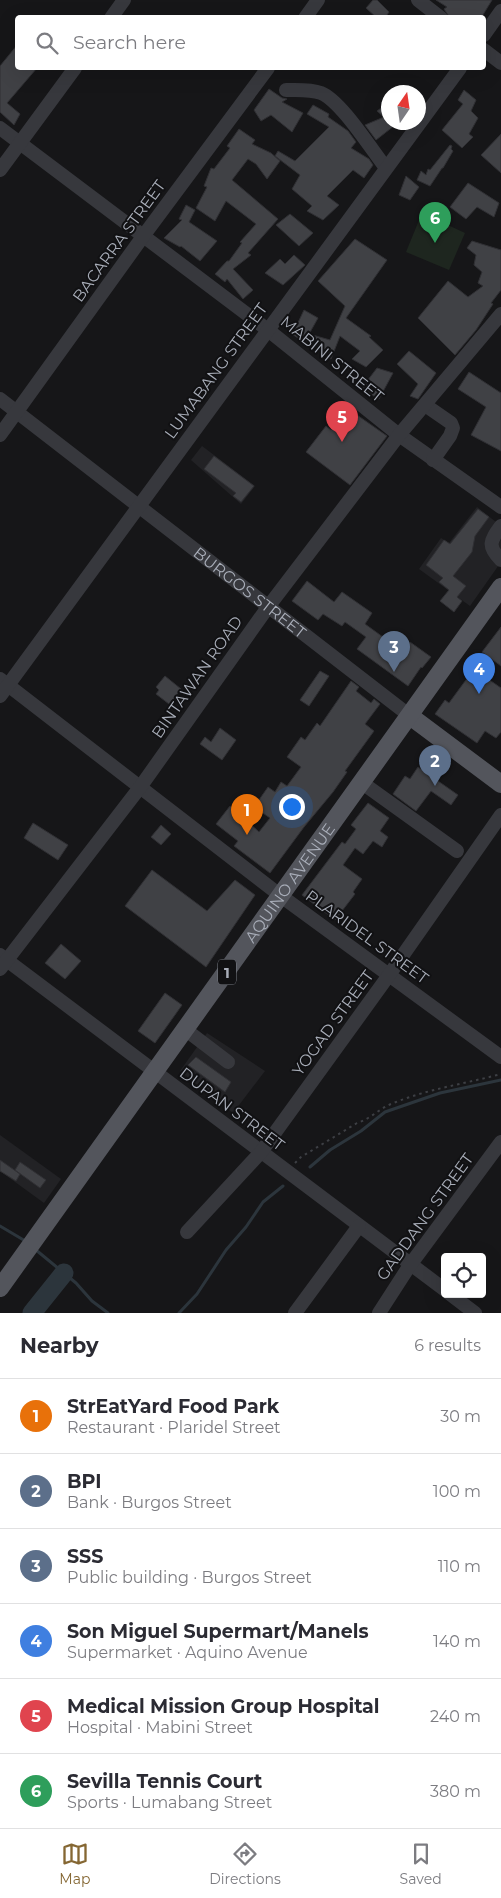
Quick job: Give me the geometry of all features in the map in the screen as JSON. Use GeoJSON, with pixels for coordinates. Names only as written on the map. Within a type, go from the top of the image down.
{"type":"FeatureCollection","features":[{"type":"Feature","properties":{"kind":"main road","name":"AQUINO AVENUE"},"geometry":{"type":"LineString","coordinates":[[0,1288],[501,587]]}},
{"type":"Feature","properties":{"kind":"main road","name":"BURGOS STREET"},"geometry":{"type":"LineString","coordinates":[[410,716],[501,784]]}},
{"type":"Feature","properties":{"kind":"street"},"geometry":{"type":"LineString","coordinates":[[113,15],[124,0]]}},
{"type":"Feature","properties":{"kind":"street"},"geometry":{"type":"LineString","coordinates":[[308,15],[318,0]]}},
{"type":"Feature","properties":{"kind":"street"},"geometry":{"type":"LineString","coordinates":[[418,0],[437,15]]}},
{"type":"Feature","properties":{"kind":"street"},"geometry":{"type":"LineString","coordinates":[[486,32],[501,11]]}},
{"type":"Feature","properties":{"kind":"street"},"geometry":{"type":"LineString","coordinates":[[486,52],[501,63]]}},
{"type":"Feature","properties":{"kind":"street"},"geometry":{"type":"LineString","coordinates":[[0,170],[74,70]]}},
{"type":"Feature","properties":{"kind":"street","name":"BACARRA STREET"},"geometry":{"type":"LineString","coordinates":[[0,435],[144,235],[267,70]]}},
{"type":"Feature","properties":{"kind":"street","name":"LUMABANG STREET"},"geometry":{"type":"LineString","coordinates":[[3,687],[140,505],[459,70]]}},
{"type":"Feature","properties":{"kind":"street"},"geometry":{"type":"LineString","coordinates":[[286,90],[306,90],[320,93],[330,98],[341,109],[386,168]]}},
{"type":"Feature","properties":{"kind":"street","name":"MABINI STREET"},"geometry":{"type":"LineString","coordinates":[[0,128],[268,330],[399,435],[501,507]]}},
{"type":"Feature","properties":{"kind":"street","name":"BINTAWAN ROAD"},"geometry":{"type":"LineString","coordinates":[[2,961],[141,786],[268,607],[399,435],[501,314]]}},
{"type":"Feature","properties":{"kind":"street","name":"BURGOS STREET"},"geometry":{"type":"LineString","coordinates":[[0,398],[410,716]]}},
{"type":"Feature","properties":{"kind":"street"},"geometry":{"type":"LineString","coordinates":[[425,405],[451,423],[453,428],[450,436],[433,460]]}},
{"type":"Feature","properties":{"kind":"street"},"geometry":{"type":"LineString","coordinates":[[501,526],[493,537],[491,545],[494,553],[501,560]]}},
{"type":"Feature","properties":{"kind":"street","name":"PLARIDEL STREET"},"geometry":{"type":"LineString","coordinates":[[3,687],[141,786],[281,896],[501,1057]]}},
{"type":"Feature","properties":{"kind":"street"},"geometry":{"type":"LineString","coordinates":[[361,782],[457,851]]}},
{"type":"Feature","properties":{"kind":"street","name":"YOGAD STREET"},"geometry":{"type":"LineString","coordinates":[[187,1232],[261,1152],[389,975],[501,815]]}},
{"type":"Feature","properties":{"kind":"street","name":"DUPAN STREET"},"geometry":{"type":"LineString","coordinates":[[2,961],[441,1287]]}},
{"type":"Feature","properties":{"kind":"street"},"geometry":{"type":"LineString","coordinates":[[186,1030],[228,1062]]}},
{"type":"Feature","properties":{"kind":"street","name":"GADDANG STREET"},"geometry":{"type":"LineString","coordinates":[[379,1313],[410,1265],[501,1142]]}},
{"type":"Feature","properties":{"kind":"street"},"geometry":{"type":"LineString","coordinates":[[295,1313],[359,1226]]}},
{"type":"Feature","properties":{"kind":"street"},"geometry":{"type":"LineString","coordinates":[[455,1298],[475,1313]]}},
{"type":"Feature","properties":{"kind":"path"},"geometry":{"type":"LineString","coordinates":[[287,1172],[301,1157],[357,1123],[367,1120],[390,1104],[458,1083],[475,1081],[501,1074]]}},
{"type":"Feature","properties":{"kind":"shaded area"},"geometry":{"type":"Polygon","coordinates":[[[422,213],[465,233],[449,270],[406,252],[422,213]]]}},
{"type":"Feature","properties":{"kind":"shaded area"},"geometry":{"type":"Polygon","coordinates":[[[202,446],[255,486],[241,504],[191,460],[202,446]]]}},
{"type":"Feature","properties":{"kind":"shaded area"},"geometry":{"type":"Polygon","coordinates":[[[477,507],[501,526],[501,562],[470,606],[419,569],[441,538],[449,543],[477,507]]]}},
{"type":"Feature","properties":{"kind":"shaded area"},"geometry":{"type":"Polygon","coordinates":[[[207,1033],[265,1071],[233,1113],[180,1071],[207,1033]]]}},
{"type":"Feature","properties":{"kind":"shaded area"},"geometry":{"type":"Polygon","coordinates":[[[0,1135],[61,1179],[44,1203],[0,1171],[0,1135]]]}},
{"type":"Feature","properties":{"kind":"building"},"geometry":{"type":"Polygon","coordinates":[[[373,0],[377,0],[389,12],[387,15],[374,15],[366,8],[373,0]]]}},
{"type":"Feature","properties":{"kind":"building"},"geometry":{"type":"Polygon","coordinates":[[[436,0],[492,0],[483,15],[448,15],[444,9],[447,7],[436,0]]]}},
{"type":"Feature","properties":{"kind":"building"},"geometry":{"type":"Polygon","coordinates":[[[15,48],[15,70],[35,70],[7,103],[20,114],[14,125],[0,112],[0,66],[15,48]]]}},
{"type":"Feature","properties":{"kind":"building"},"geometry":{"type":"Polygon","coordinates":[[[269,89],[282,98],[287,99],[282,102],[303,113],[292,132],[271,115],[261,121],[254,110],[269,89]]]}},
{"type":"Feature","properties":{"kind":"building"},"geometry":{"type":"Polygon","coordinates":[[[464,90],[476,100],[471,111],[478,118],[469,134],[473,137],[462,148],[442,130],[463,104],[458,100],[464,90]]]}},
{"type":"Feature","properties":{"kind":"building"},"geometry":{"type":"Polygon","coordinates":[[[313,105],[329,114],[328,117],[348,131],[356,142],[351,148],[369,159],[373,165],[364,178],[353,170],[327,196],[339,205],[323,220],[307,211],[312,206],[292,189],[300,175],[275,156],[278,151],[295,161],[329,127],[307,114],[313,105]]]}},
{"type":"Feature","properties":{"kind":"building"},"geometry":{"type":"Polygon","coordinates":[[[381,118],[381,130],[389,130],[376,140],[365,125],[381,118]]]}},
{"type":"Feature","properties":{"kind":"building"},"geometry":{"type":"Polygon","coordinates":[[[239,129],[255,140],[252,144],[271,153],[280,161],[267,179],[256,164],[248,159],[232,180],[278,219],[248,253],[251,255],[233,269],[253,290],[243,299],[227,279],[225,282],[215,274],[229,261],[242,243],[240,242],[256,224],[226,201],[215,221],[196,208],[207,187],[204,186],[211,168],[214,169],[230,148],[227,146],[239,129]]]}},
{"type":"Feature","properties":{"kind":"building"},"geometry":{"type":"Polygon","coordinates":[[[501,134],[501,173],[481,155],[501,134]]]}},
{"type":"Feature","properties":{"kind":"building"},"geometry":{"type":"Polygon","coordinates":[[[450,145],[453,151],[430,186],[417,180],[421,171],[426,175],[428,169],[430,170],[450,145]]]}},
{"type":"Feature","properties":{"kind":"building"},"geometry":{"type":"Polygon","coordinates":[[[406,176],[419,187],[410,200],[399,195],[406,176]]]}},
{"type":"Feature","properties":{"kind":"building"},"geometry":{"type":"Polygon","coordinates":[[[468,183],[499,203],[494,217],[477,207],[466,219],[450,207],[468,183]]]}},
{"type":"Feature","properties":{"kind":"building"},"geometry":{"type":"Polygon","coordinates":[[[186,205],[195,210],[189,222],[217,241],[200,261],[181,246],[164,238],[182,220],[179,219],[186,205]]]}},
{"type":"Feature","properties":{"kind":"building"},"geometry":{"type":"Polygon","coordinates":[[[290,214],[313,233],[299,246],[276,225],[290,214]]]}},
{"type":"Feature","properties":{"kind":"building"},"geometry":{"type":"Polygon","coordinates":[[[355,239],[387,260],[346,318],[371,336],[369,337],[383,350],[366,367],[352,359],[360,351],[340,336],[331,359],[292,334],[293,332],[288,329],[289,327],[295,329],[304,310],[318,318],[309,334],[330,340],[345,306],[318,281],[355,239]]]}},
{"type":"Feature","properties":{"kind":"building"},"geometry":{"type":"Polygon","coordinates":[[[472,241],[501,250],[501,290],[491,303],[493,304],[476,330],[455,355],[418,318],[448,281],[468,297],[483,286],[478,283],[482,272],[474,265],[476,255],[467,248],[472,241]]]}},
{"type":"Feature","properties":{"kind":"building"},"geometry":{"type":"Polygon","coordinates":[[[294,255],[305,265],[283,285],[265,273],[280,259],[285,264],[294,255]]]}},
{"type":"Feature","properties":{"kind":"building"},"geometry":{"type":"Polygon","coordinates":[[[409,351],[436,373],[418,399],[410,396],[418,384],[397,364],[409,351]]]}},
{"type":"Feature","properties":{"kind":"building"},"geometry":{"type":"Polygon","coordinates":[[[377,368],[393,373],[379,399],[361,389],[377,368]]]}},
{"type":"Feature","properties":{"kind":"building"},"geometry":{"type":"Polygon","coordinates":[[[469,372],[501,393],[501,451],[471,435],[486,407],[458,389],[469,372]]]}},
{"type":"Feature","properties":{"kind":"building"},"geometry":{"type":"Polygon","coordinates":[[[347,408],[387,436],[350,485],[306,452],[326,426],[331,430],[347,408]]]}},
{"type":"Feature","properties":{"kind":"building"},"geometry":{"type":"Polygon","coordinates":[[[214,456],[254,486],[241,502],[233,496],[236,493],[204,469],[214,456]]]}},
{"type":"Feature","properties":{"kind":"building"},"geometry":{"type":"Polygon","coordinates":[[[478,509],[489,517],[475,536],[472,552],[453,576],[466,586],[457,597],[462,601],[454,612],[440,601],[449,590],[439,582],[443,578],[426,565],[444,540],[450,544],[478,509]]]}},
{"type":"Feature","properties":{"kind":"building"},"geometry":{"type":"Polygon","coordinates":[[[307,581],[334,602],[342,592],[372,613],[365,624],[387,640],[385,642],[401,654],[410,642],[431,657],[421,667],[408,686],[357,649],[366,637],[345,622],[342,626],[323,614],[318,620],[292,601],[307,581]]]}},
{"type":"Feature","properties":{"kind":"building"},"geometry":{"type":"Polygon","coordinates":[[[501,627],[501,666],[482,652],[501,627]]]}},
{"type":"Feature","properties":{"kind":"building"},"geometry":{"type":"Polygon","coordinates":[[[474,669],[501,688],[501,732],[496,738],[485,731],[477,743],[435,714],[445,700],[449,703],[474,669]]]}},
{"type":"Feature","properties":{"kind":"building"},"geometry":{"type":"Polygon","coordinates":[[[320,671],[329,676],[309,706],[300,700],[320,671]]]}},
{"type":"Feature","properties":{"kind":"building"},"geometry":{"type":"Polygon","coordinates":[[[165,676],[181,689],[169,704],[156,694],[159,690],[156,687],[165,676]]]}},
{"type":"Feature","properties":{"kind":"building"},"geometry":{"type":"Polygon","coordinates":[[[351,681],[359,687],[356,691],[371,703],[374,699],[380,704],[365,724],[374,731],[345,771],[347,772],[333,792],[270,873],[234,846],[238,841],[216,824],[230,806],[245,817],[259,832],[270,818],[254,807],[268,787],[275,792],[281,782],[287,786],[301,767],[287,757],[301,737],[305,740],[317,723],[320,726],[351,681]]]}},
{"type":"Feature","properties":{"kind":"building"},"geometry":{"type":"Polygon","coordinates":[[[220,728],[236,740],[222,760],[200,744],[205,737],[211,742],[220,728]]]}},
{"type":"Feature","properties":{"kind":"building"},"geometry":{"type":"Polygon","coordinates":[[[418,767],[458,795],[451,805],[431,791],[416,811],[393,794],[405,776],[410,779],[418,767]]]}},
{"type":"Feature","properties":{"kind":"building"},"geometry":{"type":"Polygon","coordinates":[[[368,803],[389,818],[380,831],[388,837],[382,847],[373,841],[363,854],[355,848],[343,865],[362,879],[353,892],[355,894],[335,920],[302,895],[342,842],[345,844],[356,829],[351,825],[368,803]]]}},
{"type":"Feature","properties":{"kind":"building"},"geometry":{"type":"Polygon","coordinates":[[[33,823],[68,845],[58,860],[24,838],[33,823]]]}},
{"type":"Feature","properties":{"kind":"building"},"geometry":{"type":"Polygon","coordinates":[[[161,825],[171,834],[161,845],[151,837],[161,825]]]}},
{"type":"Feature","properties":{"kind":"building"},"geometry":{"type":"Polygon","coordinates":[[[152,870],[207,911],[235,880],[255,895],[206,967],[125,906],[152,870]]]}},
{"type":"Feature","properties":{"kind":"building"},"geometry":{"type":"Polygon","coordinates":[[[61,944],[81,961],[65,979],[45,963],[61,944]]]}},
{"type":"Feature","properties":{"kind":"building"},"geometry":{"type":"Polygon","coordinates":[[[165,993],[182,1005],[155,1043],[138,1031],[165,993]]]}},
{"type":"Feature","properties":{"kind":"building"},"geometry":{"type":"Polygon","coordinates":[[[196,1057],[231,1082],[225,1092],[188,1065],[196,1057]]]}},
{"type":"Feature","properties":{"kind":"building"},"geometry":{"type":"Polygon","coordinates":[[[0,1160],[20,1174],[16,1181],[0,1171],[0,1160]]]}},
{"type":"Feature","properties":{"kind":"building"},"geometry":{"type":"Polygon","coordinates":[[[20,1162],[46,1180],[40,1188],[15,1170],[20,1162]]]}},
{"type":"Feature","properties":{"kind":"waterway"},"geometry":{"type":"LineString","coordinates":[[310,1167],[330,1150],[361,1131],[385,1112],[440,1093],[501,1080]]}},
{"type":"Feature","properties":{"kind":"waterway"},"geometry":{"type":"LineString","coordinates":[[179,1313],[197,1294],[226,1250],[246,1227],[263,1202],[283,1186]]}},
{"type":"Feature","properties":{"kind":"waterway"},"geometry":{"type":"LineString","coordinates":[[0,1226],[27,1242]]}},
{"type":"Feature","properties":{"kind":"waterway"},"geometry":{"type":"LineString","coordinates":[[36,1250],[76,1283],[92,1301],[108,1313]]}},
{"type":"Feature","properties":{"kind":"waterway"},"geometry":{"type":"LineString","coordinates":[[32,1313],[64,1273]]}},
{"type":"Feature","properties":{"kind":"place","name":"Sevilla Tennis Court"},"geometry":{"type":"Point","coordinates":[435,243]}},
{"type":"Feature","properties":{"kind":"place","name":"Medical Mission Group Hospital"},"geometry":{"type":"Point","coordinates":[342,442]}},
{"type":"Feature","properties":{"kind":"place","name":"SSS"},"geometry":{"type":"Point","coordinates":[394,672]}},
{"type":"Feature","properties":{"kind":"place","name":"Son Miguel Supermart/Manels"},"geometry":{"type":"Point","coordinates":[479,694]}},
{"type":"Feature","properties":{"kind":"place","name":"BPI"},"geometry":{"type":"Point","coordinates":[435,786]}},
{"type":"Feature","properties":{"kind":"place","name":"StrEatYard Food Park"},"geometry":{"type":"Point","coordinates":[247,835]}}]}
